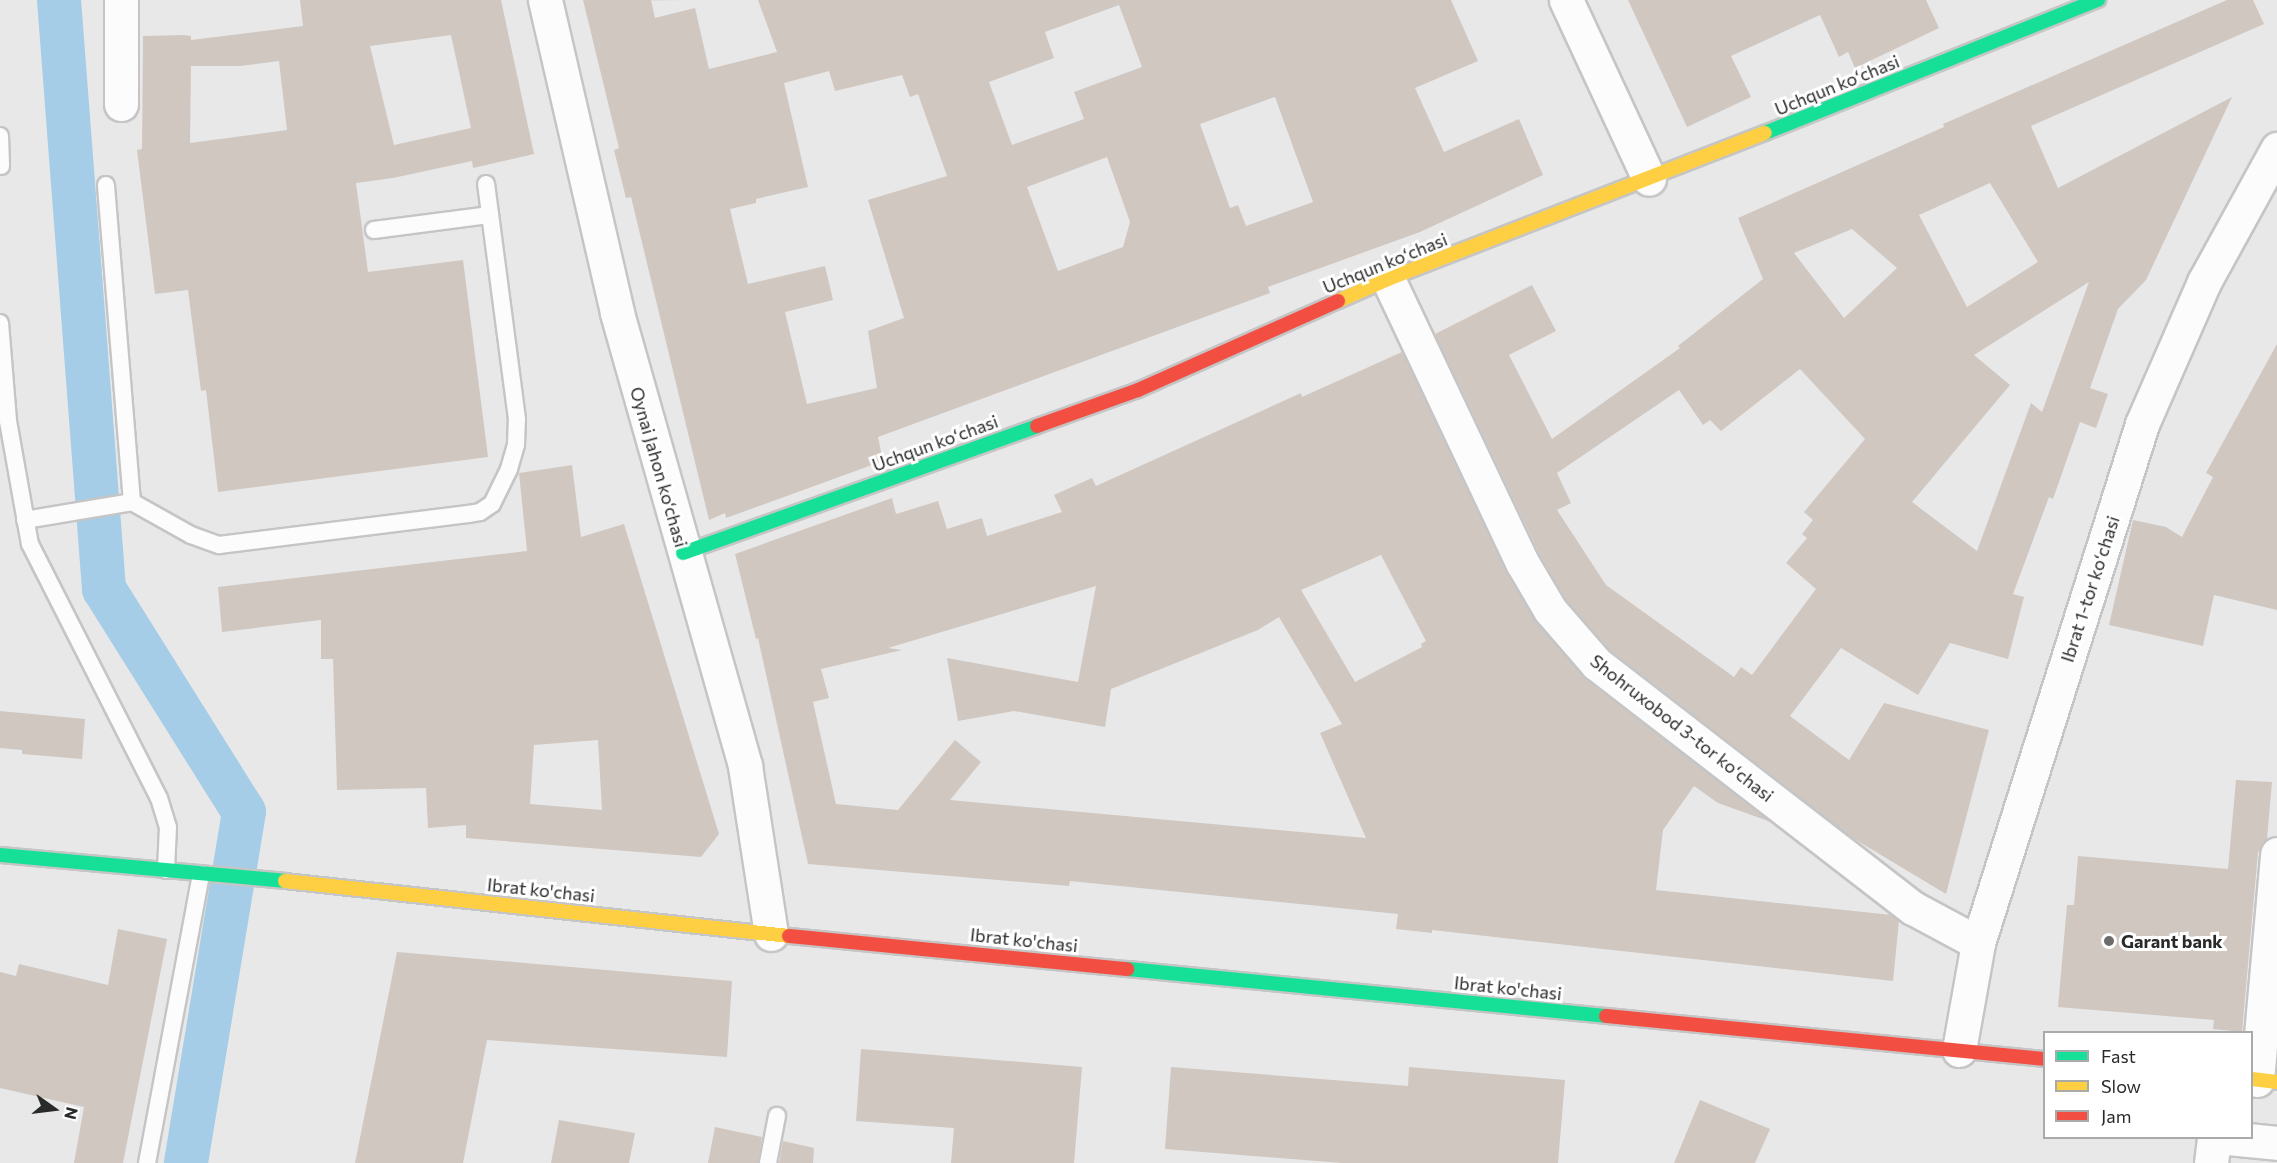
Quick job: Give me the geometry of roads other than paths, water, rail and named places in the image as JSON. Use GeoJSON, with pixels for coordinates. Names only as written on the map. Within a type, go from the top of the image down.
{"type":"FeatureCollection","features":[{"type":"Feature","properties":{"kind":"main road","name":"Uchqun koʻchasi"},"geometry":{"type":"LineString","coordinates":[[683,553],[1138,390],[1388,279],[1649,179],[2098,0]]}},
{"type":"Feature","properties":{"kind":"main road","name":"Ibrat ko'chasi"},"geometry":{"type":"LineString","coordinates":[[0,855],[319,884],[771,934],[2043,1059]]}},
{"type":"Feature","properties":{"kind":"street"},"geometry":{"type":"LineString","coordinates":[[120,0],[121,104]]}},
{"type":"Feature","properties":{"kind":"street","name":"Oynai Jahon ko‘chasi"},"geometry":{"type":"LineString","coordinates":[[545,0],[616,313],[745,766],[771,934]]}},
{"type":"Feature","properties":{"kind":"street"},"geometry":{"type":"LineString","coordinates":[[1566,0],[1649,179]]}},
{"type":"Feature","properties":{"kind":"street","name":"Ibrat 1-tor koʻchasi"},"geometry":{"type":"LineString","coordinates":[[1959,1050],[1978,943],[2142,424],[2204,282],[2277,149]]}},
{"type":"Feature","properties":{"kind":"street","name":"Shohruxobod 3-tor koʻchasi"},"geometry":{"type":"LineString","coordinates":[[1388,279],[1523,564],[1550,610],[1597,664],[1913,908],[1978,943]]}},
{"type":"Feature","properties":{"kind":"street"},"geometry":{"type":"LineString","coordinates":[[2262,1080],[2277,854]]}},
{"type":"Feature","properties":{"kind":"street"},"geometry":{"type":"LineString","coordinates":[[2211,1163],[2214,1139]]}},
{"type":"Feature","properties":{"kind":"street"},"geometry":{"type":"LineString","coordinates":[[2244,1139],[2277,1143]]}},
{"type":"Feature","properties":{"kind":"lane"},"geometry":{"type":"LineString","coordinates":[[0,136],[1,166]]}},
{"type":"Feature","properties":{"kind":"lane"},"geometry":{"type":"LineString","coordinates":[[25,520],[124,504],[191,536],[219,545],[468,514],[480,512],[492,504],[509,469],[516,445],[517,419],[486,184]]}},
{"type":"Feature","properties":{"kind":"lane"},"geometry":{"type":"LineString","coordinates":[[106,185],[124,504]]}},
{"type":"Feature","properties":{"kind":"lane"},"geometry":{"type":"LineString","coordinates":[[374,230],[490,215]]}},
{"type":"Feature","properties":{"kind":"lane"},"geometry":{"type":"LineString","coordinates":[[0,323],[8,421],[30,544],[159,798],[168,827],[166,870]]}},
{"type":"Feature","properties":{"kind":"lane"},"geometry":{"type":"LineString","coordinates":[[147,1163],[208,874]]}},
{"type":"Feature","properties":{"kind":"lane"},"geometry":{"type":"LineString","coordinates":[[768,1163],[777,1116]]}},
{"type":"Feature","properties":{"kind":"waterway"},"geometry":{"type":"LineString","coordinates":[[59,0],[104,589],[244,812],[186,1163]]}},
{"type":"Feature","properties":{"kind":"place","name":"Garant bank"},"geometry":{"type":"Point","coordinates":[2109,941]}}]}
